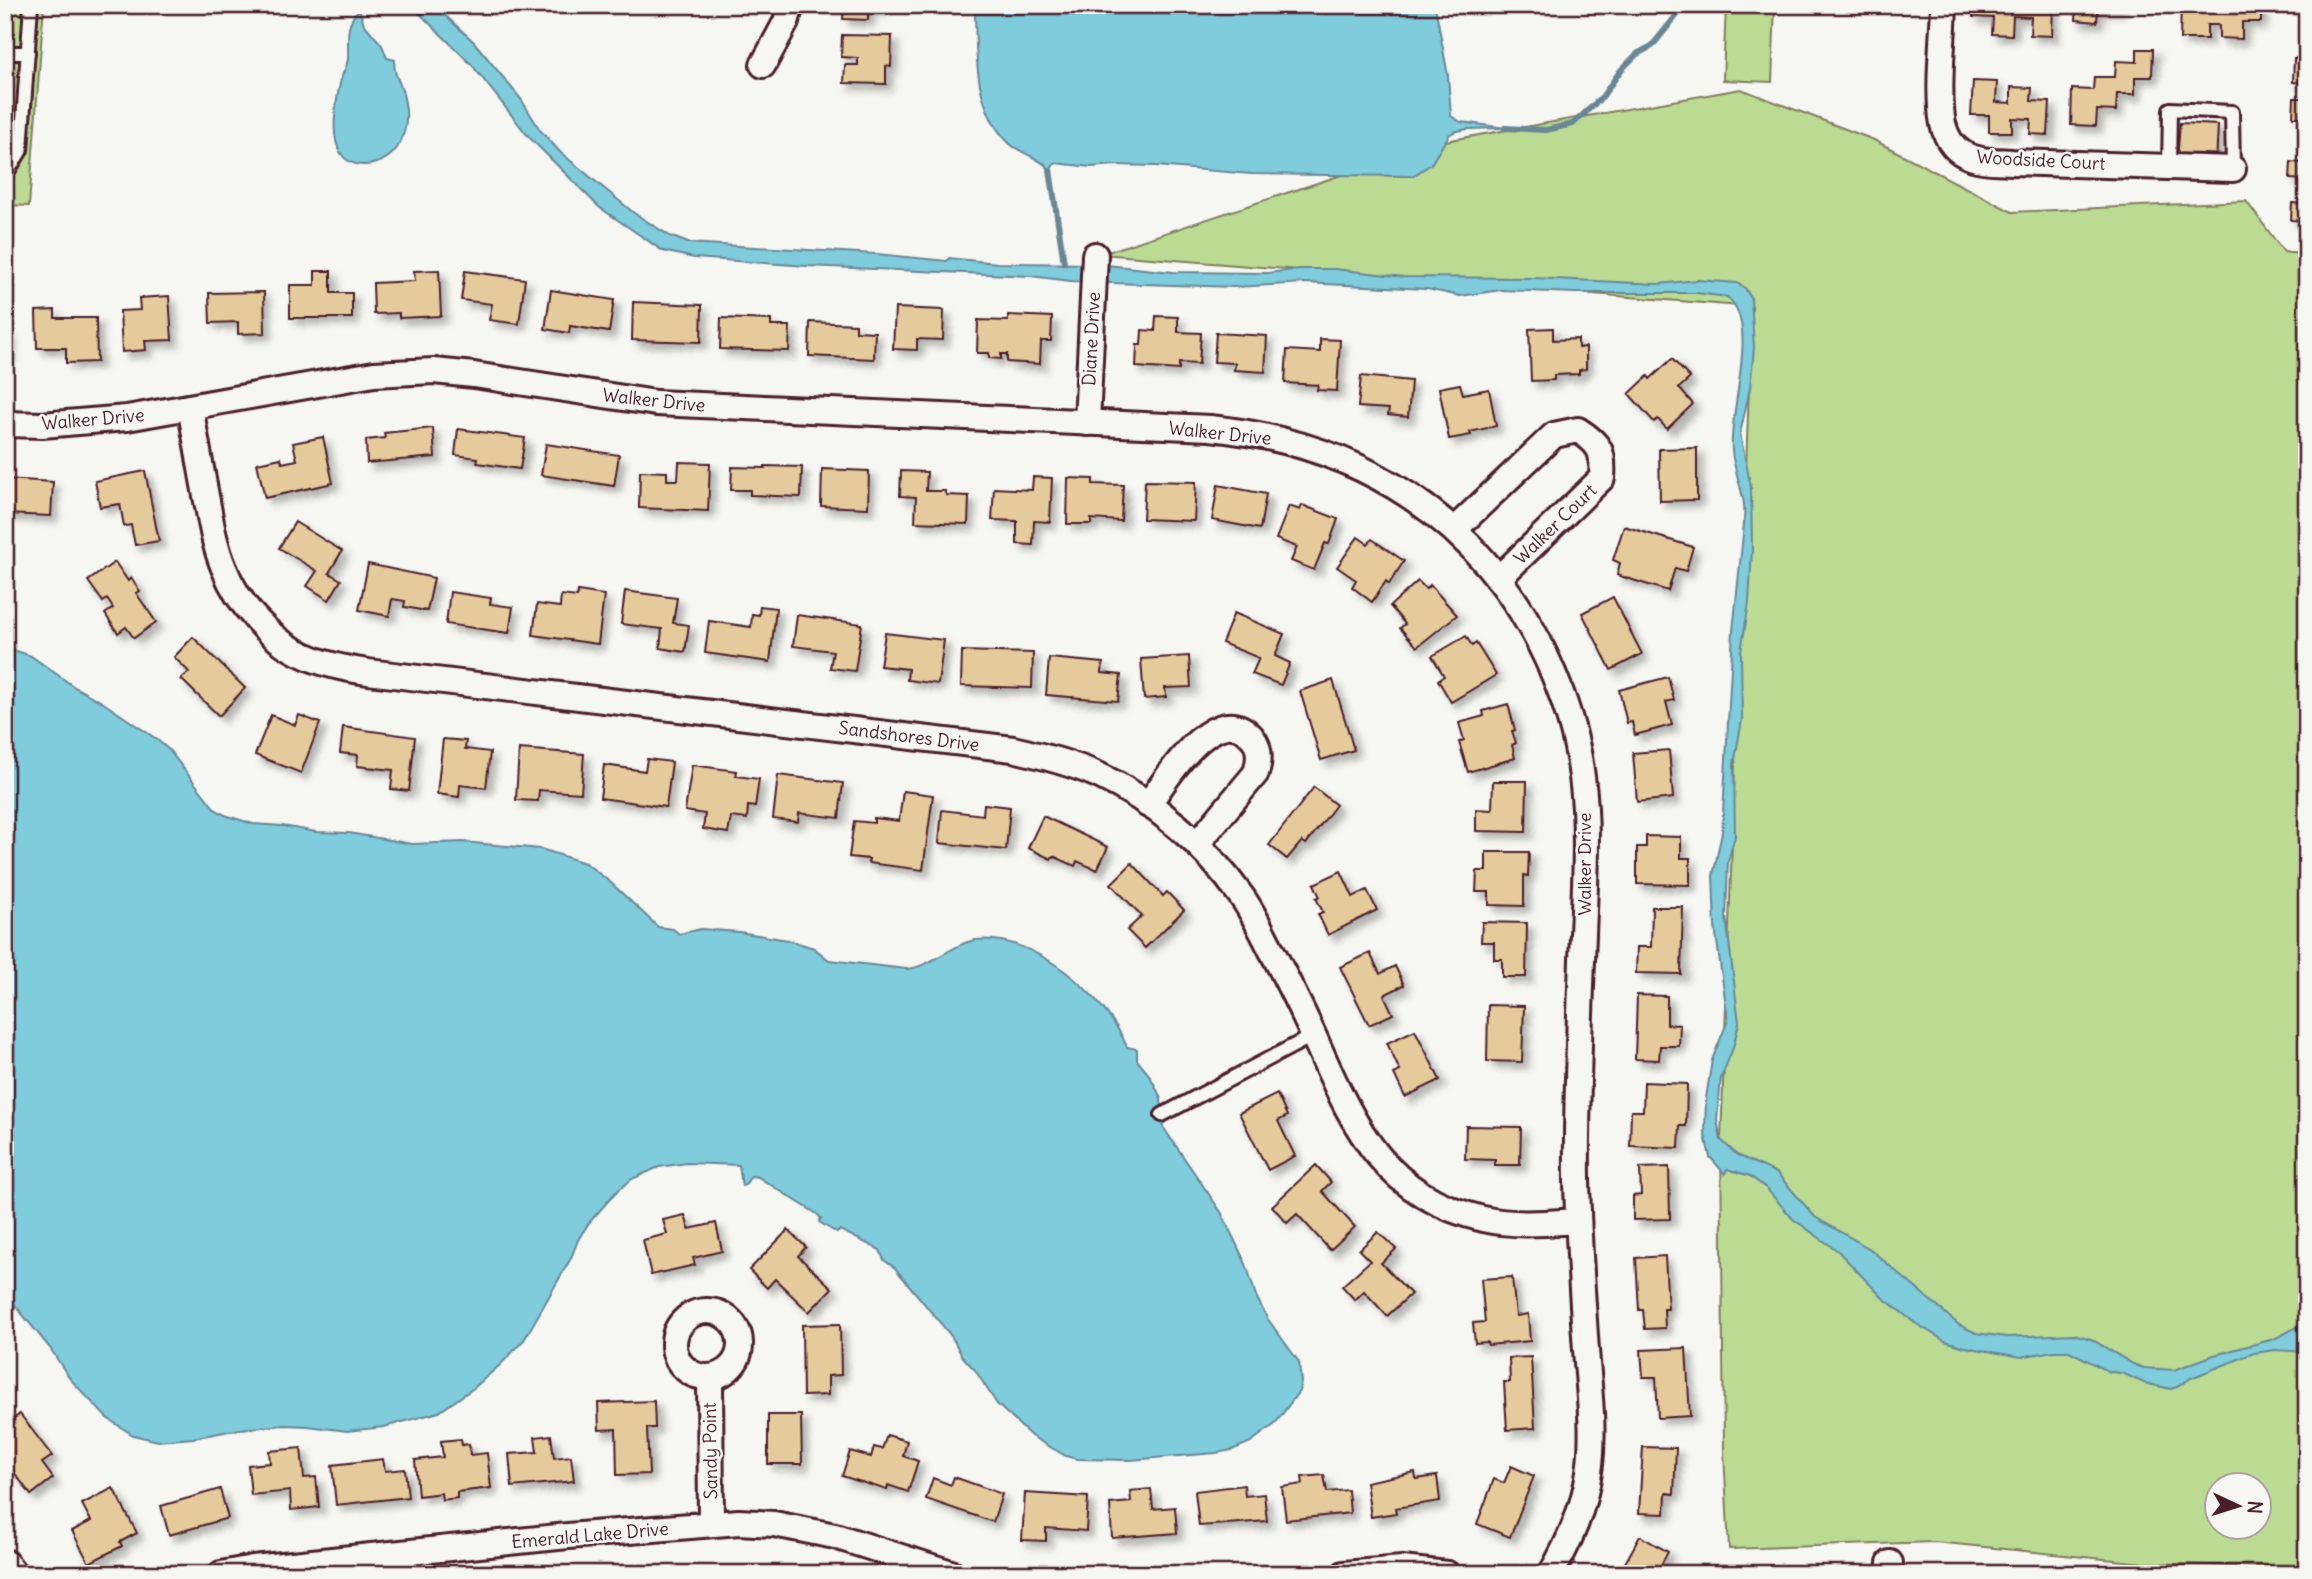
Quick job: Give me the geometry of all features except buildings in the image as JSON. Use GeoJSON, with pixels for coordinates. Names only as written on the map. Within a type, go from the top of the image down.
{"type":"FeatureCollection","features":[{"type":"Feature","properties":{"kind":"street"},"geometry":{"type":"LineString","coordinates":[[763,65],[786,22],[791,5]]}},
{"type":"Feature","properties":{"kind":"street","name":"Woodside Court"},"geometry":{"type":"LineString","coordinates":[[1944,5],[1941,106],[1943,124],[1948,138],[1962,154],[1987,160],[2234,169]]}},
{"type":"Feature","properties":{"kind":"street","name":"Diane Drive"},"geometry":{"type":"LineString","coordinates":[[1087,423],[1095,255]]}},
{"type":"Feature","properties":{"kind":"street","name":"Walker Drive"},"geometry":{"type":"LineString","coordinates":[[5,424],[43,425],[127,418],[374,374],[434,371],[474,374],[656,402],[1228,430],[1282,440],[1321,451],[1388,482],[1417,501],[1454,530],[1499,578],[1523,611],[1555,677],[1569,714],[1582,775],[1585,870],[1577,1156],[1591,1450],[1589,1474],[1578,1520],[1552,1574]]}},
{"type":"Feature","properties":{"kind":"street","name":"Sandshores Drive"},"geometry":{"type":"LineString","coordinates":[[190,407],[211,523],[224,570],[261,624],[279,640],[303,655],[331,666],[368,673],[1013,749],[1056,760],[1097,775],[1148,805],[1197,844],[1243,898],[1365,1140],[1373,1152],[1408,1185],[1454,1211],[1485,1220],[1509,1223],[1578,1221]]}},
{"type":"Feature","properties":{"kind":"street","name":"Walker Court"},"geometry":{"type":"LineString","coordinates":[[1454,530],[1554,435],[1577,430],[1596,442],[1604,460],[1602,478],[1499,578]]}},
{"type":"Feature","properties":{"kind":"street"},"geometry":{"type":"LineString","coordinates":[[1148,805],[1201,737],[1214,728],[1224,726],[1235,726],[1244,730],[1254,739],[1258,748],[1260,759],[1256,772],[1197,844]]}},
{"type":"Feature","properties":{"kind":"street","name":"Sandy Point"},"geometry":{"type":"LineString","coordinates":[[710,1378],[711,1524]]}},
{"type":"Feature","properties":{"kind":"street","name":"Emerald Lake Drive"},"geometry":{"type":"LineString","coordinates":[[221,1574],[253,1568],[711,1524],[774,1524],[802,1528],[954,1574]]}},
{"type":"Feature","properties":{"kind":"street"},"geometry":{"type":"LineString","coordinates":[[5,1562],[15,1574]]}},
{"type":"Feature","properties":{"kind":"street"},"geometry":{"type":"LineString","coordinates":[[1344,1574],[1402,1569],[1447,1574]]}},
{"type":"Feature","properties":{"kind":"lane"},"geometry":{"type":"LineString","coordinates":[[5,176],[21,150],[31,5]]}},
{"type":"Feature","properties":{"kind":"lane"},"geometry":{"type":"LineString","coordinates":[[5,52],[28,53]]}},
{"type":"Feature","properties":{"kind":"lane"},"geometry":{"type":"LineString","coordinates":[[2169,166],[2171,109],[2232,112],[2234,169]]}},
{"type":"Feature","properties":{"kind":"lane"},"geometry":{"type":"LineString","coordinates":[[1162,1115],[1314,1035]]}},
{"type":"Feature","properties":{"kind":"green space"},"geometry":{"type":"Polygon","coordinates":[[[5,5],[44,5],[29,206],[5,205],[5,5]]]}},
{"type":"Feature","properties":{"kind":"green space"},"geometry":{"type":"Polygon","coordinates":[[[1726,5],[1775,5],[1772,82],[1723,80],[1726,5]]]}},
{"type":"Feature","properties":{"kind":"green space"},"geometry":{"type":"Polygon","coordinates":[[[1741,89],[1874,140],[2012,212],[2246,201],[2284,252],[2307,255],[2307,1568],[2144,1563],[1935,1542],[1729,1549],[1724,1452],[1721,1140],[1752,307],[1101,254],[1445,141],[1741,89]]]}},
{"type":"Feature","properties":{"kind":"water"},"geometry":{"type":"Polygon","coordinates":[[[411,5],[434,5],[474,42],[521,99],[540,130],[560,152],[634,213],[670,236],[688,243],[947,261],[949,258],[997,263],[1097,264],[1173,272],[1268,273],[1335,269],[1404,277],[1533,278],[1658,284],[1698,280],[1737,283],[1745,288],[1751,298],[1754,348],[1750,388],[1740,434],[1751,487],[1752,549],[1749,603],[1741,651],[1742,720],[1734,764],[1735,836],[1728,862],[1726,917],[1739,1023],[1721,1078],[1717,1120],[1721,1140],[1737,1155],[1777,1173],[1815,1217],[1870,1249],[1959,1325],[1976,1333],[2007,1337],[2074,1334],[2091,1339],[2144,1368],[2174,1370],[2214,1355],[2274,1339],[2297,1327],[2307,1327],[2307,1352],[2275,1350],[2254,1353],[2191,1378],[2171,1389],[2144,1383],[2122,1373],[2110,1372],[2069,1351],[2021,1357],[1945,1341],[1915,1323],[1882,1297],[1838,1251],[1793,1219],[1766,1188],[1750,1176],[1727,1169],[1725,1174],[1710,1157],[1705,1135],[1706,1098],[1712,1060],[1728,1020],[1715,927],[1713,876],[1722,832],[1733,631],[1745,515],[1732,451],[1741,369],[1742,327],[1737,309],[1727,297],[1696,293],[1501,290],[1460,296],[1427,289],[1305,283],[1235,287],[1079,282],[1030,276],[694,258],[663,251],[599,207],[528,136],[472,65],[411,5]]]}},
{"type":"Feature","properties":{"kind":"water"},"geometry":{"type":"Polygon","coordinates":[[[975,5],[1435,5],[1448,76],[1451,116],[1461,122],[1506,128],[1454,132],[1449,135],[1431,164],[1413,176],[1251,174],[1156,166],[1091,167],[1055,163],[1050,170],[1010,144],[989,114],[979,79],[975,5]]]}},
{"type":"Feature","properties":{"kind":"water"},"geometry":{"type":"Polygon","coordinates":[[[359,9],[364,24],[382,45],[387,58],[395,60],[395,72],[406,111],[404,132],[394,151],[382,161],[365,165],[347,160],[341,153],[335,134],[337,99],[348,59],[349,27],[359,9]]]}},
{"type":"Feature","properties":{"kind":"water"},"geometry":{"type":"Polygon","coordinates":[[[5,647],[31,656],[155,738],[169,750],[215,809],[253,824],[349,833],[412,844],[463,842],[541,849],[585,863],[609,881],[658,927],[673,929],[679,934],[701,929],[788,940],[814,948],[829,960],[906,969],[925,964],[976,940],[998,940],[1044,957],[1085,989],[1117,1027],[1127,1047],[1137,1049],[1137,1060],[1150,1076],[1161,1098],[1163,1127],[1221,1212],[1246,1264],[1256,1296],[1267,1318],[1299,1362],[1299,1391],[1275,1424],[1251,1442],[1232,1450],[1130,1460],[1077,1459],[1066,1456],[1031,1436],[997,1404],[975,1370],[962,1356],[952,1337],[895,1268],[884,1260],[880,1250],[840,1230],[837,1233],[819,1222],[821,1218],[817,1214],[758,1177],[751,1176],[742,1186],[739,1165],[687,1163],[659,1167],[632,1179],[615,1193],[578,1240],[571,1258],[524,1340],[475,1387],[439,1412],[384,1427],[347,1431],[285,1425],[158,1441],[133,1435],[107,1418],[70,1379],[50,1348],[5,1293],[5,647]]]}},
{"type":"Feature","properties":{"kind":"waterway"},"geometry":{"type":"LineString","coordinates":[[1505,128],[1546,130],[1573,124],[1602,97],[1621,70],[1637,54],[1652,46],[1685,5]]}},
{"type":"Feature","properties":{"kind":"waterway"},"geometry":{"type":"LineString","coordinates":[[1050,170],[1064,263]]}}]}
